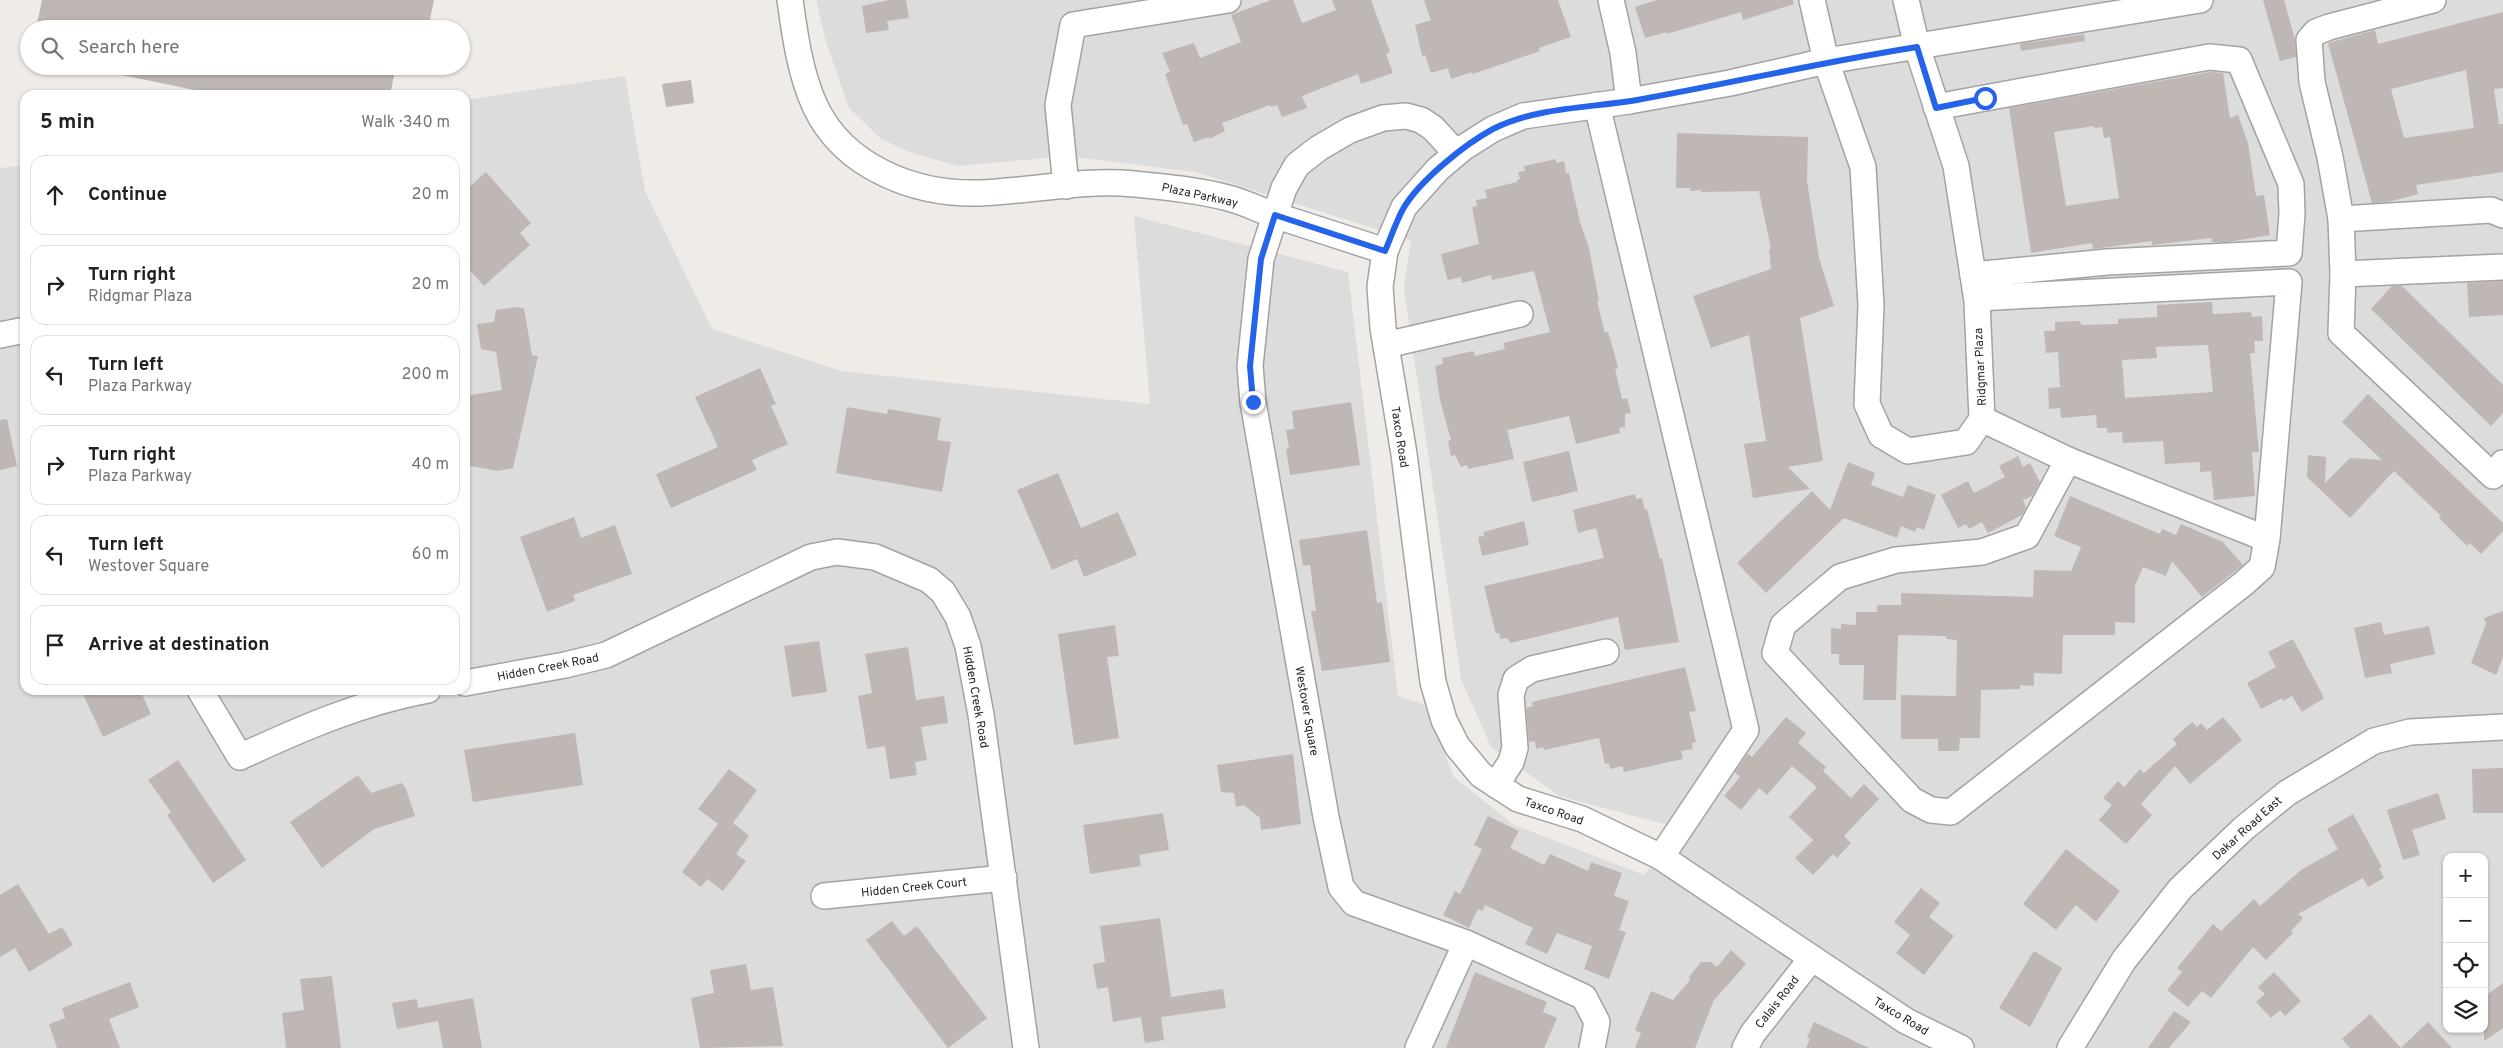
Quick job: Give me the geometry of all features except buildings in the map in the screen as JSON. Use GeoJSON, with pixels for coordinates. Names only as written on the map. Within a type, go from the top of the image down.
{"type":"FeatureCollection","features":[{"type":"Feature","properties":{"kind":"street","name":"Plaza Parkway"},"geometry":{"type":"LineString","coordinates":[[790,0],[806,80],[816,107],[827,126],[846,147],[865,162],[904,183],[941,191],[979,193],[1106,181],[1168,187],[1229,198],[1385,251]]}},
{"type":"Feature","properties":{"kind":"street"},"geometry":{"type":"LineString","coordinates":[[1066,186],[1058,105],[1074,25],[1228,0]]}},
{"type":"Feature","properties":{"kind":"street"},"geometry":{"type":"LineString","coordinates":[[1612,0],[1625,67],[1629,101]]}},
{"type":"Feature","properties":{"kind":"street","name":"Ridgmar Plaza"},"geometry":{"type":"LineString","coordinates":[[1812,0],[1826,61],[1863,167],[1871,305],[1867,404],[1881,435],[1908,451],[1966,442],[1982,419],[1975,286],[1956,166],[1917,47],[1906,0]]}},
{"type":"Feature","properties":{"kind":"street"},"geometry":{"type":"LineString","coordinates":[[1385,251],[1404,207],[1438,168],[1456,153],[1493,130],[1523,116],[1629,101],[1730,83],[1826,61],[2200,0]]}},
{"type":"Feature","properties":{"kind":"street"},"geometry":{"type":"LineString","coordinates":[[2433,0],[2329,27],[2316,32],[2309,40],[2312,82],[2342,219],[2341,333],[2493,476],[2503,463]]}},
{"type":"Feature","properties":{"kind":"street"},"geometry":{"type":"LineString","coordinates":[[1936,108],[2209,57],[2239,60],[2291,184],[2292,214],[2289,253],[2107,262],[1975,286]]}},
{"type":"Feature","properties":{"kind":"street"},"geometry":{"type":"LineString","coordinates":[[1597,105],[1746,730],[1661,857]]}},
{"type":"Feature","properties":{"kind":"street","name":"Westover Square"},"geometry":{"type":"LineString","coordinates":[[1456,153],[1433,128],[1421,120],[1406,116],[1383,118],[1350,130],[1319,148],[1297,165],[1284,188],[1261,259],[1250,366],[1253,402],[1326,817],[1341,887],[1354,904],[1466,943],[1584,997],[1597,1022],[1592,1048]]}},
{"type":"Feature","properties":{"kind":"street"},"geometry":{"type":"LineString","coordinates":[[2342,219],[2491,210],[2503,214]]}},
{"type":"Feature","properties":{"kind":"street","name":"Taxco Road"},"geometry":{"type":"LineString","coordinates":[[1385,251],[1380,287],[1386,345],[1404,454],[1433,682],[1444,720],[1457,746],[1481,775],[1518,799],[1582,820],[1661,857],[1906,1022],[1961,1048]]}},
{"type":"Feature","properties":{"kind":"street"},"geometry":{"type":"LineString","coordinates":[[2343,274],[2503,267]]}},
{"type":"Feature","properties":{"kind":"street"},"geometry":{"type":"LineString","coordinates":[[1975,286],[2289,282],[2267,539],[2262,567],[2243,584],[1951,812],[1931,810],[1912,800],[1775,653],[1783,625],[1840,577],[1896,560],[1982,552],[2026,536],[2068,460]]}},
{"type":"Feature","properties":{"kind":"street"},"geometry":{"type":"LineString","coordinates":[[1386,345],[1520,314]]}},
{"type":"Feature","properties":{"kind":"street"},"geometry":{"type":"LineString","coordinates":[[0,335],[20,332]]}},
{"type":"Feature","properties":{"kind":"street"},"geometry":{"type":"LineString","coordinates":[[1982,419],[2068,460],[2267,539]]}},
{"type":"Feature","properties":{"kind":"street","name":"Hidden Creek Road"},"geometry":{"type":"LineString","coordinates":[[470,682],[606,655],[811,557],[837,552],[875,557],[930,580],[943,592],[958,617],[968,646],[981,715],[1026,1048]]}},
{"type":"Feature","properties":{"kind":"street"},"geometry":{"type":"LineString","coordinates":[[1496,785],[1511,762],[1515,748],[1511,695],[1516,679],[1532,669],[1606,652]]}},
{"type":"Feature","properties":{"kind":"street"},"geometry":{"type":"LineString","coordinates":[[203,695],[240,757],[299,730],[357,709],[409,695]]}},
{"type":"Feature","properties":{"kind":"street","name":"Dakar Road East"},"geometry":{"type":"LineString","coordinates":[[2070,1048],[2124,960],[2180,889],[2243,829],[2287,793],[2374,741],[2410,732],[2503,727]]}},
{"type":"Feature","properties":{"kind":"street","name":"Hidden Creek Court"},"geometry":{"type":"LineString","coordinates":[[824,896],[1004,878]]}},
{"type":"Feature","properties":{"kind":"street"},"geometry":{"type":"LineString","coordinates":[[1418,1048],[1466,943]]}},
{"type":"Feature","properties":{"kind":"street","name":"Calais Road"},"geometry":{"type":"LineString","coordinates":[[1745,1048],[1753,1033],[1812,958]]}},
{"type":"Feature","properties":{"kind":"shaded area"},"geometry":{"type":"Polygon","coordinates":[[[816,0],[2503,0],[2503,1048],[0,1048],[0,168],[20,166],[20,695],[470,695],[470,99],[625,76],[645,191],[712,329],[841,371],[1150,404],[1134,216],[1348,272],[1398,696],[1425,705],[1454,777],[1514,825],[1644,875],[1683,829],[1559,796],[1491,747],[1461,679],[1404,288],[1411,240],[1195,172],[1066,156],[958,166],[912,153],[881,139],[849,108],[827,45],[816,0]]]}},
{"type":"Feature","properties":{"kind":"route"},"geometry":{"type":"LineString","coordinates":[[1253,402],[1250,366],[1261,259],[1275,215],[1385,251],[1404,207],[1438,168],[1462,148],[1493,130],[1523,116],[1629,101],[1730,83],[1826,61],[1917,47],[1936,108],[1985,98]]}}]}
